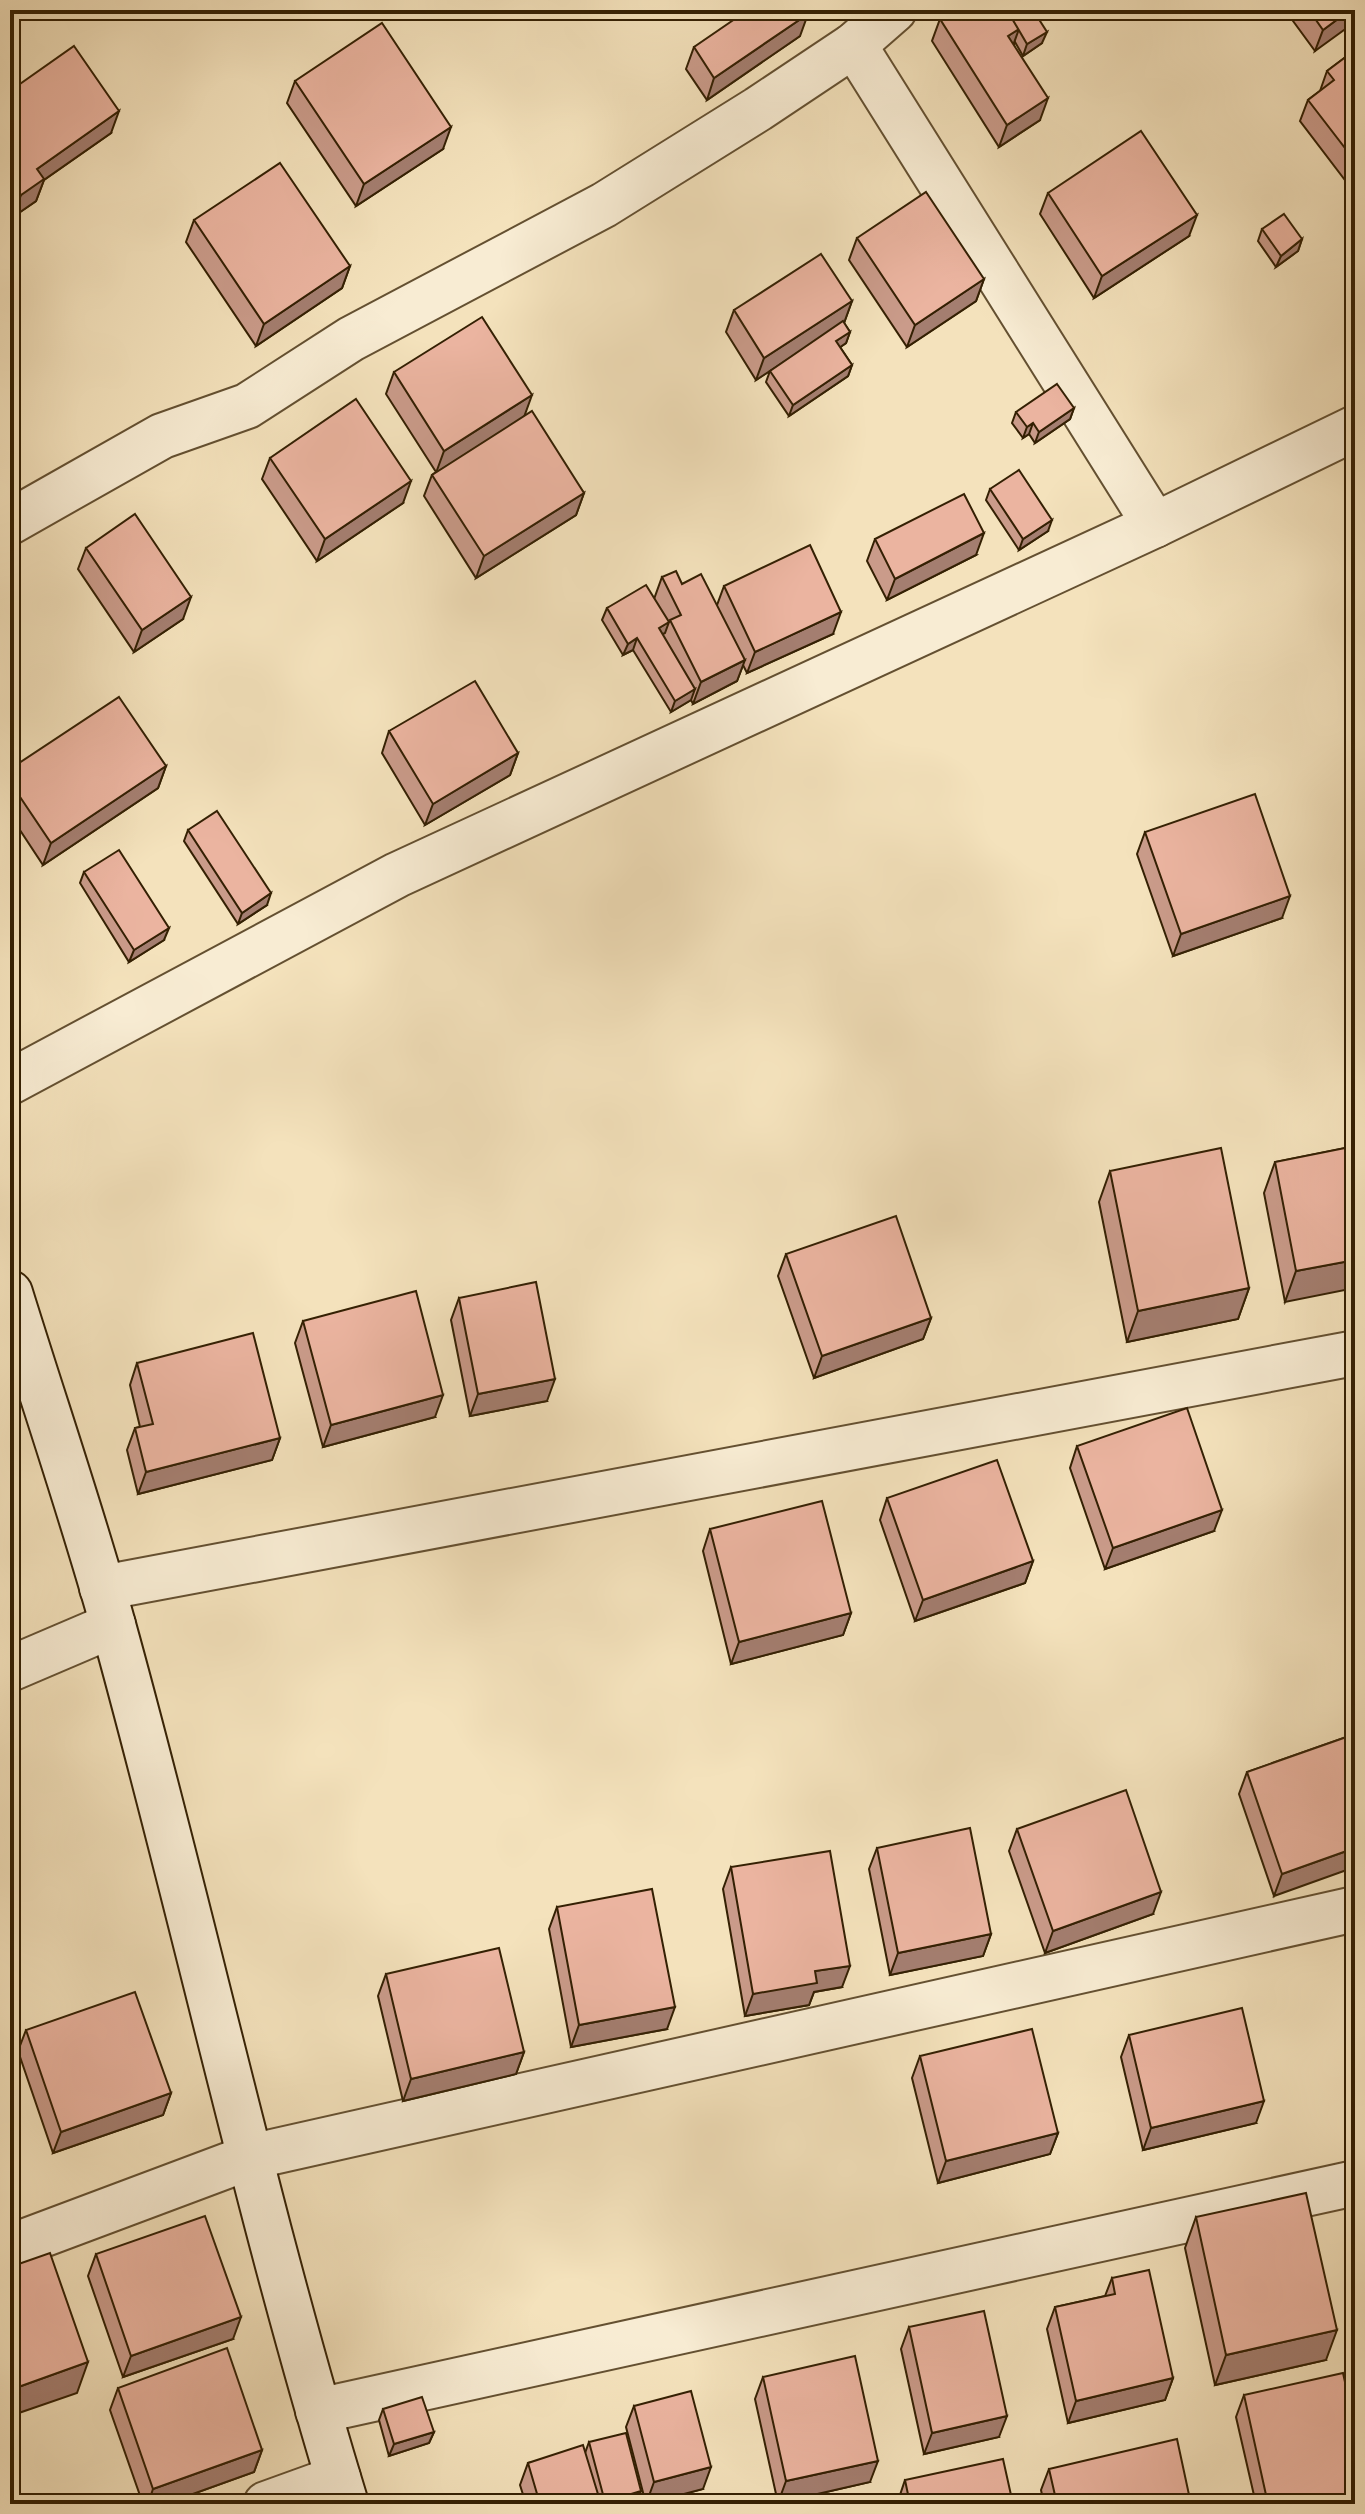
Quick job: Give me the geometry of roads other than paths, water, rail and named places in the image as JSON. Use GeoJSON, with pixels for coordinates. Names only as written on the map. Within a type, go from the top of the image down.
{"type":"FeatureCollection","features":[{"type":"Feature","properties":{"kind":"street"},"geometry":{"type":"LineString","coordinates":[[10,522],[162,436],[247,406],[351,339],[604,205],[854,45],[894,10]]}},
{"type":"Feature","properties":{"kind":"street"},"geometry":{"type":"LineString","coordinates":[[854,45],[1155,525]]}},
{"type":"Feature","properties":{"kind":"street"},"geometry":{"type":"LineString","coordinates":[[10,1082],[397,875],[1155,525],[1355,428]]}},
{"type":"Feature","properties":{"kind":"street"},"geometry":{"type":"LineString","coordinates":[[10,1293],[107,1607],[250,2157],[342,2491],[266,2504]]}},
{"type":"Feature","properties":{"kind":"street"},"geometry":{"type":"LineString","coordinates":[[10,1669],[107,1607],[1355,1353]]}},
{"type":"Feature","properties":{"kind":"street"},"geometry":{"type":"LineString","coordinates":[[10,2247],[250,2157],[1355,1909]]}},
{"type":"Feature","properties":{"kind":"street"},"geometry":{"type":"LineString","coordinates":[[318,2411],[1355,2183]]}}]}
